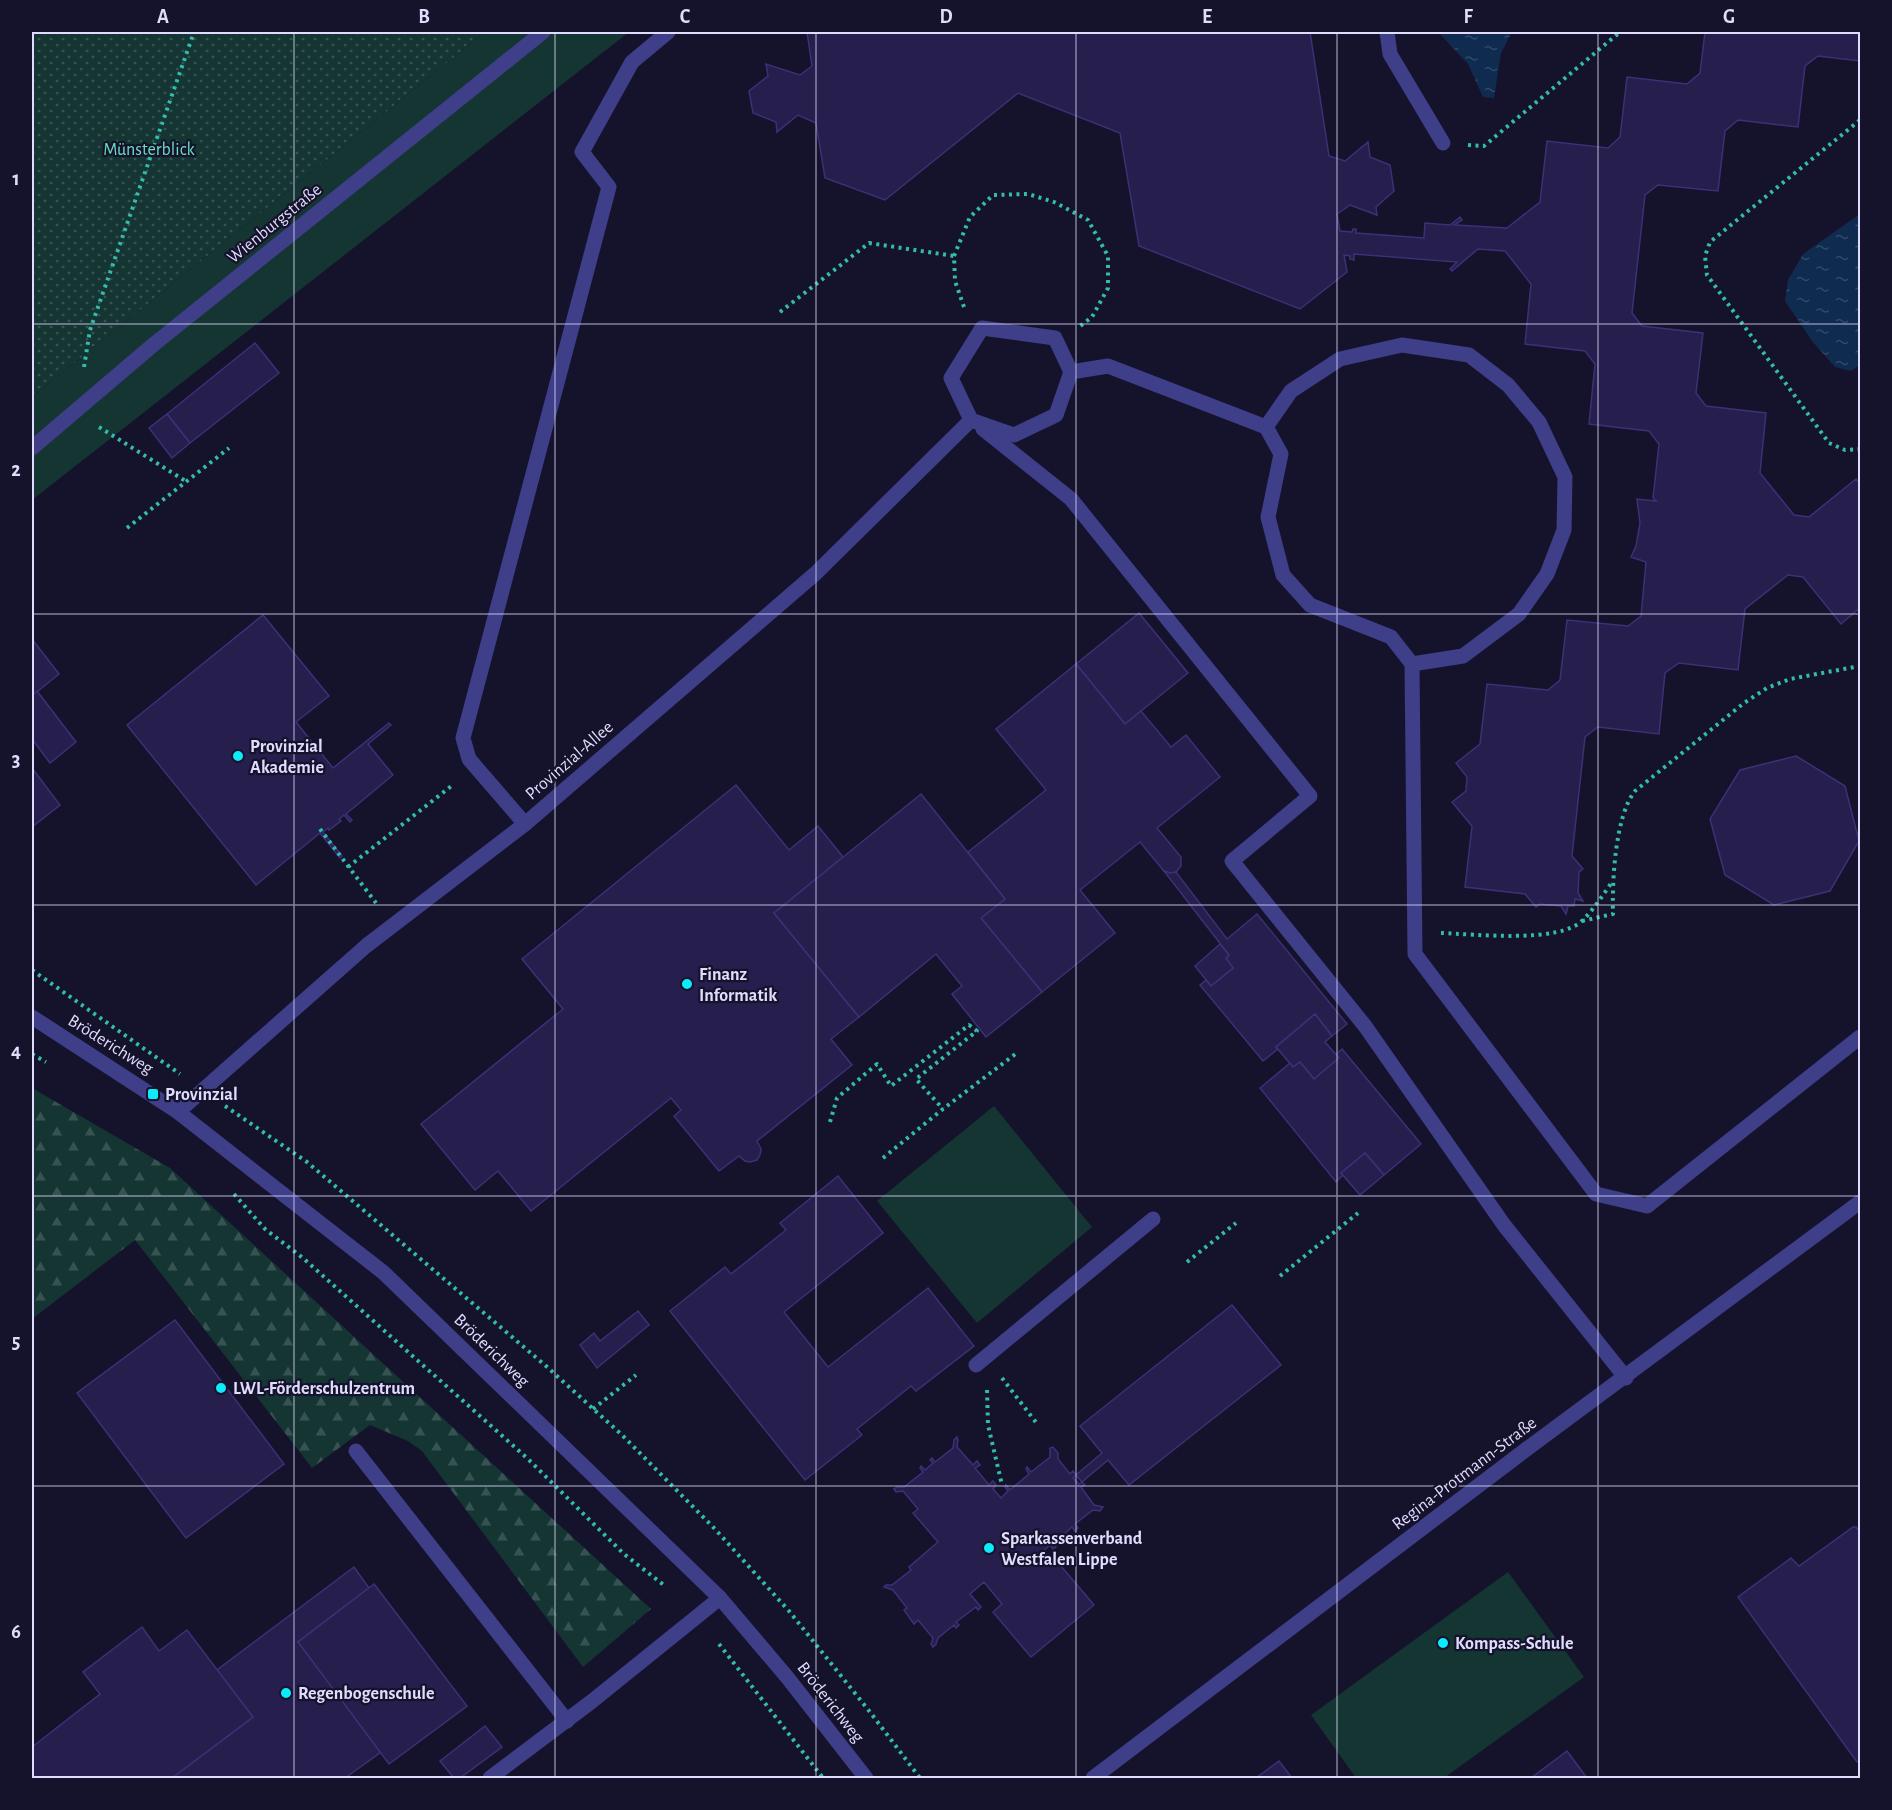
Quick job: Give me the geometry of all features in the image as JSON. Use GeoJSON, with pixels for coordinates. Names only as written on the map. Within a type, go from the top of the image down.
{"type":"FeatureCollection","features":[{"type":"Feature","properties":{"kind":"street","name":"Wienburgstraße"},"geometry":{"type":"LineString","coordinates":[[32,448],[153,345],[543,32]]}},
{"type":"Feature","properties":{"kind":"street"},"geometry":{"type":"LineString","coordinates":[[525,824],[470,759],[463,738],[609,187],[582,152],[632,62],[668,32]]}},
{"type":"Feature","properties":{"kind":"street"},"geometry":{"type":"LineString","coordinates":[[1387,32],[1390,54],[1443,142]]}},
{"type":"Feature","properties":{"kind":"street"},"geometry":{"type":"LineString","coordinates":[[971,420],[1014,435],[1056,415],[1071,372],[1055,338],[982,328],[951,378],[971,420],[1071,499],[1310,796],[1232,861],[1365,1026],[1504,1226],[1626,1378]]}},
{"type":"Feature","properties":{"kind":"street"},"geometry":{"type":"LineString","coordinates":[[1266,427],[1291,390],[1340,359],[1402,345],[1469,355],[1508,385],[1539,422],[1565,477],[1564,530],[1547,574],[1519,614],[1463,656],[1412,664]]}},
{"type":"Feature","properties":{"kind":"street"},"geometry":{"type":"LineString","coordinates":[[1071,372],[1108,366],[1266,427],[1281,454],[1268,517],[1283,575],[1310,605],[1391,637],[1412,664],[1415,954],[1596,1194],[1647,1206],[1860,1036]]}},
{"type":"Feature","properties":{"kind":"street","name":"Provinzial-Allee"},"geometry":{"type":"LineString","coordinates":[[178,1112],[366,946],[525,824],[816,573],[971,420]]}},
{"type":"Feature","properties":{"kind":"street","name":"Bröderichweg"},"geometry":{"type":"LineString","coordinates":[[32,1017],[178,1112],[384,1273],[720,1598],[787,1677],[866,1779]]}},
{"type":"Feature","properties":{"kind":"street","name":"Regina-Protmann-Straße"},"geometry":{"type":"LineString","coordinates":[[1093,1779],[1395,1548],[1860,1202]]}},
{"type":"Feature","properties":{"kind":"street"},"geometry":{"type":"LineString","coordinates":[[981,1361],[1153,1219]]}},
{"type":"Feature","properties":{"kind":"street"},"geometry":{"type":"LineString","coordinates":[[356,1450],[567,1721]]}},
{"type":"Feature","properties":{"kind":"street"},"geometry":{"type":"LineString","coordinates":[[490,1779],[567,1721],[720,1598]]}},
{"type":"Feature","properties":{"kind":"path"},"geometry":{"type":"LineString","coordinates":[[187,482],[101,430],[84,405],[83,370],[90,330],[194,32]]}},
{"type":"Feature","properties":{"kind":"path"},"geometry":{"type":"LineString","coordinates":[[1443,142],[1484,146],[1620,32]]}},
{"type":"Feature","properties":{"kind":"path"},"geometry":{"type":"LineString","coordinates":[[1860,120],[1710,242],[1705,256],[1707,275],[1829,443],[1845,450],[1860,448]]}},
{"type":"Feature","properties":{"kind":"path"},"geometry":{"type":"LineString","coordinates":[[982,328],[966,310],[955,281],[954,256],[970,217],[993,195],[1028,194],[1054,202],[1088,220],[1108,256],[1108,288],[1092,317],[1069,335],[1055,338]]}},
{"type":"Feature","properties":{"kind":"path"},"geometry":{"type":"LineString","coordinates":[[780,312],[869,243],[954,256]]}},
{"type":"Feature","properties":{"kind":"path"},"geometry":{"type":"LineString","coordinates":[[127,528],[229,448]]}},
{"type":"Feature","properties":{"kind":"path"},"geometry":{"type":"LineString","coordinates":[[1414,932],[1531,935],[1562,932],[1582,921],[1613,914],[1612,881],[1623,817],[1628,800],[1635,791],[1744,703],[1767,688],[1790,679],[1860,666]]}},
{"type":"Feature","properties":{"kind":"path"},"geometry":{"type":"LineString","coordinates":[[348,867],[476,767]]}},
{"type":"Feature","properties":{"kind":"path"},"geometry":{"type":"LineString","coordinates":[[320,829],[393,926]]}},
{"type":"Feature","properties":{"kind":"path"},"geometry":{"type":"LineString","coordinates":[[1582,921],[1612,881]]}},
{"type":"Feature","properties":{"kind":"path"},"geometry":{"type":"LineString","coordinates":[[32,970],[307,1162],[424,1260],[592,1408],[715,1529],[789,1611],[920,1779]]}},
{"type":"Feature","properties":{"kind":"path"},"geometry":{"type":"LineString","coordinates":[[830,1122],[837,1098],[877,1064],[891,1086],[969,1025],[977,1031],[916,1079],[943,1109]]}},
{"type":"Feature","properties":{"kind":"path"},"geometry":{"type":"LineString","coordinates":[[883,1158],[1018,1052]]}},
{"type":"Feature","properties":{"kind":"path"},"geometry":{"type":"LineString","coordinates":[[32,1054],[50,1065]]}},
{"type":"Feature","properties":{"kind":"path"},"geometry":{"type":"LineString","coordinates":[[228,1187],[266,1228],[303,1258],[520,1452],[624,1554],[676,1595],[719,1644],[823,1779]]}},
{"type":"Feature","properties":{"kind":"path"},"geometry":{"type":"LineString","coordinates":[[1280,1276],[1358,1213]]}},
{"type":"Feature","properties":{"kind":"path"},"geometry":{"type":"LineString","coordinates":[[1187,1262],[1236,1223]]}},
{"type":"Feature","properties":{"kind":"path"},"geometry":{"type":"LineString","coordinates":[[981,1361],[1038,1425]]}},
{"type":"Feature","properties":{"kind":"path"},"geometry":{"type":"LineString","coordinates":[[981,1361],[988,1425],[1002,1485]]}},
{"type":"Feature","properties":{"kind":"path"},"geometry":{"type":"LineString","coordinates":[[592,1408],[636,1375]]}},
{"type":"Feature","properties":{"kind":"green space","name":"Münsterblick"},"geometry":{"type":"Polygon","coordinates":[[[32,32],[485,32],[32,397],[32,32]]]}},
{"type":"Feature","properties":{"kind":"green space"},"geometry":{"type":"Polygon","coordinates":[[[485,32],[629,32],[32,500],[32,397],[485,32]]]}},
{"type":"Feature","properties":{"kind":"green space"},"geometry":{"type":"Polygon","coordinates":[[[32,1088],[170,1168],[651,1609],[583,1667],[422,1451],[408,1441],[370,1425],[312,1468],[135,1240],[32,1319],[32,1088]]]}},
{"type":"Feature","properties":{"kind":"green space"},"geometry":{"type":"Polygon","coordinates":[[[994,1106],[1092,1227],[977,1323],[877,1201],[994,1106]]]}},
{"type":"Feature","properties":{"kind":"green space"},"geometry":{"type":"Polygon","coordinates":[[[1508,1572],[1584,1677],[1444,1778],[1356,1778],[1311,1715],[1508,1572]]]}},
{"type":"Feature","properties":{"kind":"water"},"geometry":{"type":"Polygon","coordinates":[[[1438,32],[1512,32],[1501,53],[1494,98],[1483,97],[1468,64],[1438,32]]]}},
{"type":"Feature","properties":{"kind":"water"},"geometry":{"type":"Polygon","coordinates":[[[1860,214],[1860,365],[1851,371],[1835,367],[1812,341],[1785,301],[1788,280],[1803,254],[1860,214]]]}},
{"type":"Feature","properties":{"kind":"building"},"geometry":{"type":"Polygon","coordinates":[[[807,32],[1310,32],[1329,156],[1345,161],[1368,142],[1370,157],[1390,165],[1394,191],[1376,207],[1377,215],[1350,205],[1337,214],[1340,231],[1352,232],[1356,229],[1356,233],[1424,238],[1425,223],[1450,225],[1460,217],[1462,220],[1454,225],[1507,228],[1540,202],[1547,141],[1608,148],[1620,137],[1627,77],[1687,84],[1700,73],[1705,32],[1860,32],[1860,61],[1818,56],[1805,66],[1798,127],[1738,120],[1725,131],[1718,191],[1658,185],[1645,195],[1632,313],[1642,326],[1703,333],[1696,393],[1706,406],[1766,413],[1760,473],[1794,515],[1809,517],[1856,479],[1860,484],[1860,608],[1841,624],[1803,577],[1788,575],[1745,609],[1738,670],[1679,663],[1665,673],[1659,734],[1598,727],[1585,737],[1572,856],[1583,869],[1579,872],[1578,893],[1583,901],[1575,899],[1574,906],[1568,906],[1566,914],[1561,906],[1540,904],[1536,907],[1525,894],[1465,887],[1472,826],[1452,802],[1466,791],[1467,777],[1456,763],[1480,744],[1487,684],[1548,690],[1560,680],[1567,620],[1628,626],[1641,616],[1646,562],[1631,557],[1636,546],[1640,523],[1637,499],[1656,501],[1653,498],[1659,444],[1649,431],[1589,424],[1595,364],[1585,351],[1525,344],[1531,284],[1505,251],[1478,249],[1452,271],[1450,269],[1457,262],[1354,254],[1354,260],[1344,255],[1347,272],[1300,309],[1139,246],[1120,133],[1018,93],[885,200],[825,178],[816,123],[798,115],[777,132],[776,122],[753,113],[749,91],[768,76],[766,64],[800,75],[812,66],[807,32]]]}},
{"type":"Feature","properties":{"kind":"building"},"geometry":{"type":"Polygon","coordinates":[[[255,343],[279,373],[190,443],[167,414],[255,343]]]}},
{"type":"Feature","properties":{"kind":"building"},"geometry":{"type":"Polygon","coordinates":[[[167,414],[190,443],[172,458],[149,428],[167,414]]]}},
{"type":"Feature","properties":{"kind":"building"},"geometry":{"type":"Polygon","coordinates":[[[1139,613],[1188,673],[1125,724],[1076,664],[1139,613]]]}},
{"type":"Feature","properties":{"kind":"building","name":"Provinzial Akademie"},"geometry":{"type":"Polygon","coordinates":[[[263,615],[329,696],[296,722],[333,768],[389,723],[391,725],[368,744],[393,775],[346,814],[352,820],[350,822],[344,815],[339,819],[341,821],[323,832],[342,856],[340,858],[320,833],[256,885],[127,725],[263,615]]]}},
{"type":"Feature","properties":{"kind":"building"},"geometry":{"type":"Polygon","coordinates":[[[32,639],[59,674],[32,696],[32,639]]]}},
{"type":"Feature","properties":{"kind":"building"},"geometry":{"type":"Polygon","coordinates":[[[1076,664],[1125,724],[1141,711],[1171,747],[1186,735],[1220,777],[1157,828],[1181,857],[1181,866],[1176,872],[1164,871],[1140,842],[1080,890],[1115,933],[1042,992],[981,918],[1005,899],[968,852],[1046,790],[996,729],[1076,664]]]}},
{"type":"Feature","properties":{"kind":"building"},"geometry":{"type":"Polygon","coordinates":[[[37,691],[76,742],[50,763],[32,739],[32,696],[37,691]]]}},
{"type":"Feature","properties":{"kind":"building"},"geometry":{"type":"Polygon","coordinates":[[[1796,756],[1845,786],[1859,841],[1830,891],[1774,905],[1725,875],[1710,819],[1740,770],[1796,756]]]}},
{"type":"Feature","properties":{"kind":"building"},"geometry":{"type":"Polygon","coordinates":[[[32,768],[60,805],[32,827],[32,768]]]}},
{"type":"Feature","properties":{"kind":"building","name":"Finanz Informatik"},"geometry":{"type":"Polygon","coordinates":[[[736,785],[789,850],[818,826],[843,857],[774,913],[859,1017],[831,1039],[852,1065],[757,1141],[761,1149],[757,1160],[745,1161],[739,1156],[719,1171],[674,1116],[681,1110],[671,1098],[531,1211],[498,1171],[475,1190],[421,1124],[563,1009],[522,959],[736,785]]]}},
{"type":"Feature","properties":{"kind":"building","name":"Finanz Informatik"},"geometry":{"type":"Polygon","coordinates":[[[921,794],[1005,899],[981,918],[1042,992],[986,1037],[952,994],[962,986],[936,954],[859,1017],[774,913],[921,794]]]}},
{"type":"Feature","properties":{"kind":"building"},"geometry":{"type":"Polygon","coordinates":[[[1164,871],[1176,872],[1227,939],[1257,914],[1347,1024],[1332,1036],[1315,1014],[1263,1061],[1200,985],[1206,980],[1211,986],[1233,968],[1226,958],[1229,955],[1164,871]]]}},
{"type":"Feature","properties":{"kind":"building"},"geometry":{"type":"Polygon","coordinates":[[[1220,944],[1229,955],[1226,958],[1233,968],[1211,986],[1195,966],[1220,944]]]}},
{"type":"Feature","properties":{"kind":"building"},"geometry":{"type":"Polygon","coordinates":[[[1315,1014],[1332,1036],[1325,1042],[1339,1058],[1314,1079],[1300,1062],[1293,1067],[1276,1047],[1315,1014]]]}},
{"type":"Feature","properties":{"kind":"building"},"geometry":{"type":"Polygon","coordinates":[[[1342,1049],[1421,1144],[1384,1175],[1365,1153],[1341,1173],[1343,1175],[1336,1182],[1260,1088],[1290,1063],[1293,1067],[1300,1062],[1314,1079],[1339,1058],[1336,1054],[1342,1049]]]}},
{"type":"Feature","properties":{"kind":"building"},"geometry":{"type":"Polygon","coordinates":[[[1365,1153],[1384,1175],[1360,1195],[1341,1173],[1365,1153]]]}},
{"type":"Feature","properties":{"kind":"building"},"geometry":{"type":"Polygon","coordinates":[[[838,1176],[883,1233],[784,1312],[828,1367],[928,1288],[974,1346],[916,1391],[911,1386],[857,1429],[862,1435],[805,1480],[670,1311],[725,1267],[731,1274],[786,1230],[780,1223],[838,1176]]]}},
{"type":"Feature","properties":{"kind":"building"},"geometry":{"type":"Polygon","coordinates":[[[1232,1305],[1281,1365],[1129,1485],[1108,1460],[1082,1482],[1076,1475],[1102,1453],[1080,1426],[1232,1305]]]}},
{"type":"Feature","properties":{"kind":"building"},"geometry":{"type":"Polygon","coordinates":[[[638,1311],[649,1325],[597,1368],[580,1345],[594,1333],[600,1341],[638,1311]]]}},
{"type":"Feature","properties":{"kind":"building"},"geometry":{"type":"Polygon","coordinates":[[[175,1320],[284,1464],[186,1538],[77,1393],[175,1320]]]}},
{"type":"Feature","properties":{"kind":"building","name":"Sparkassenverband Westfalen Lippe"},"geometry":{"type":"Polygon","coordinates":[[[957,1437],[957,1447],[973,1465],[977,1461],[980,1465],[975,1468],[989,1485],[993,1481],[996,1485],[993,1489],[1001,1498],[1008,1491],[1006,1485],[1010,1490],[1029,1474],[1027,1467],[1031,1472],[1050,1457],[1050,1448],[1053,1447],[1058,1453],[1058,1459],[1070,1474],[1073,1471],[1076,1475],[1073,1478],[1079,1484],[1082,1482],[1085,1485],[1081,1487],[1094,1505],[1103,1507],[1100,1511],[1093,1510],[1075,1524],[1078,1528],[1075,1531],[1072,1527],[1053,1544],[1056,1547],[1053,1549],[1050,1545],[1038,1556],[1047,1566],[1055,1559],[1094,1605],[1031,1657],[993,1612],[1002,1604],[984,1582],[970,1594],[981,1607],[978,1610],[976,1607],[956,1622],[959,1625],[956,1628],[954,1625],[938,1638],[933,1647],[931,1644],[933,1638],[918,1620],[914,1624],[904,1610],[907,1608],[893,1590],[884,1587],[892,1585],[911,1570],[909,1567],[938,1542],[913,1513],[918,1509],[903,1491],[896,1492],[894,1489],[904,1487],[923,1472],[921,1466],[925,1470],[933,1463],[930,1460],[932,1458],[935,1462],[953,1448],[957,1437]]]}},
{"type":"Feature","properties":{"kind":"building"},"geometry":{"type":"Polygon","coordinates":[[[1853,1527],[1860,1532],[1860,1760],[1857,1762],[1738,1597],[1791,1558],[1799,1566],[1853,1527]]]}},
{"type":"Feature","properties":{"kind":"building","name":"Regenbogenschule"},"geometry":{"type":"Polygon","coordinates":[[[354,1567],[369,1588],[298,1642],[381,1752],[345,1778],[172,1778],[253,1717],[217,1670],[354,1567]]]}},
{"type":"Feature","properties":{"kind":"building"},"geometry":{"type":"Polygon","coordinates":[[[374,1584],[467,1706],[389,1764],[298,1642],[374,1584]]]}},
{"type":"Feature","properties":{"kind":"building"},"geometry":{"type":"Polygon","coordinates":[[[142,1627],[159,1651],[187,1630],[253,1717],[172,1778],[32,1778],[32,1747],[100,1694],[83,1672],[142,1627]]]}},
{"type":"Feature","properties":{"kind":"building"},"geometry":{"type":"Polygon","coordinates":[[[485,1726],[502,1747],[460,1778],[454,1778],[440,1761],[485,1726]]]}},
{"type":"Feature","properties":{"kind":"building"},"geometry":{"type":"Polygon","coordinates":[[[1567,1751],[1587,1778],[1531,1778],[1567,1751]]]}},
{"type":"Feature","properties":{"kind":"building"},"geometry":{"type":"Polygon","coordinates":[[[1279,1761],[1292,1778],[1256,1778],[1279,1761]]]}},
{"type":"Feature","properties":{"kind":"place","name":"Provinzial Akademie"},"geometry":{"type":"Point","coordinates":[238,756]}},
{"type":"Feature","properties":{"kind":"place","name":"Finanz Informatik"},"geometry":{"type":"Point","coordinates":[687,984]}},
{"type":"Feature","properties":{"kind":"place","name":"Provinzial"},"geometry":{"type":"Point","coordinates":[153,1094]}},
{"type":"Feature","properties":{"kind":"place","name":"LWL-Förderschulzentrum"},"geometry":{"type":"Point","coordinates":[221,1388]}},
{"type":"Feature","properties":{"kind":"place","name":"Sparkassenverband Westfalen Lippe"},"geometry":{"type":"Point","coordinates":[989,1548]}},
{"type":"Feature","properties":{"kind":"place","name":"Kompass-Schule"},"geometry":{"type":"Point","coordinates":[1443,1643]}},
{"type":"Feature","properties":{"kind":"place","name":"Regenbogenschule"},"geometry":{"type":"Point","coordinates":[286,1693]}}]}
